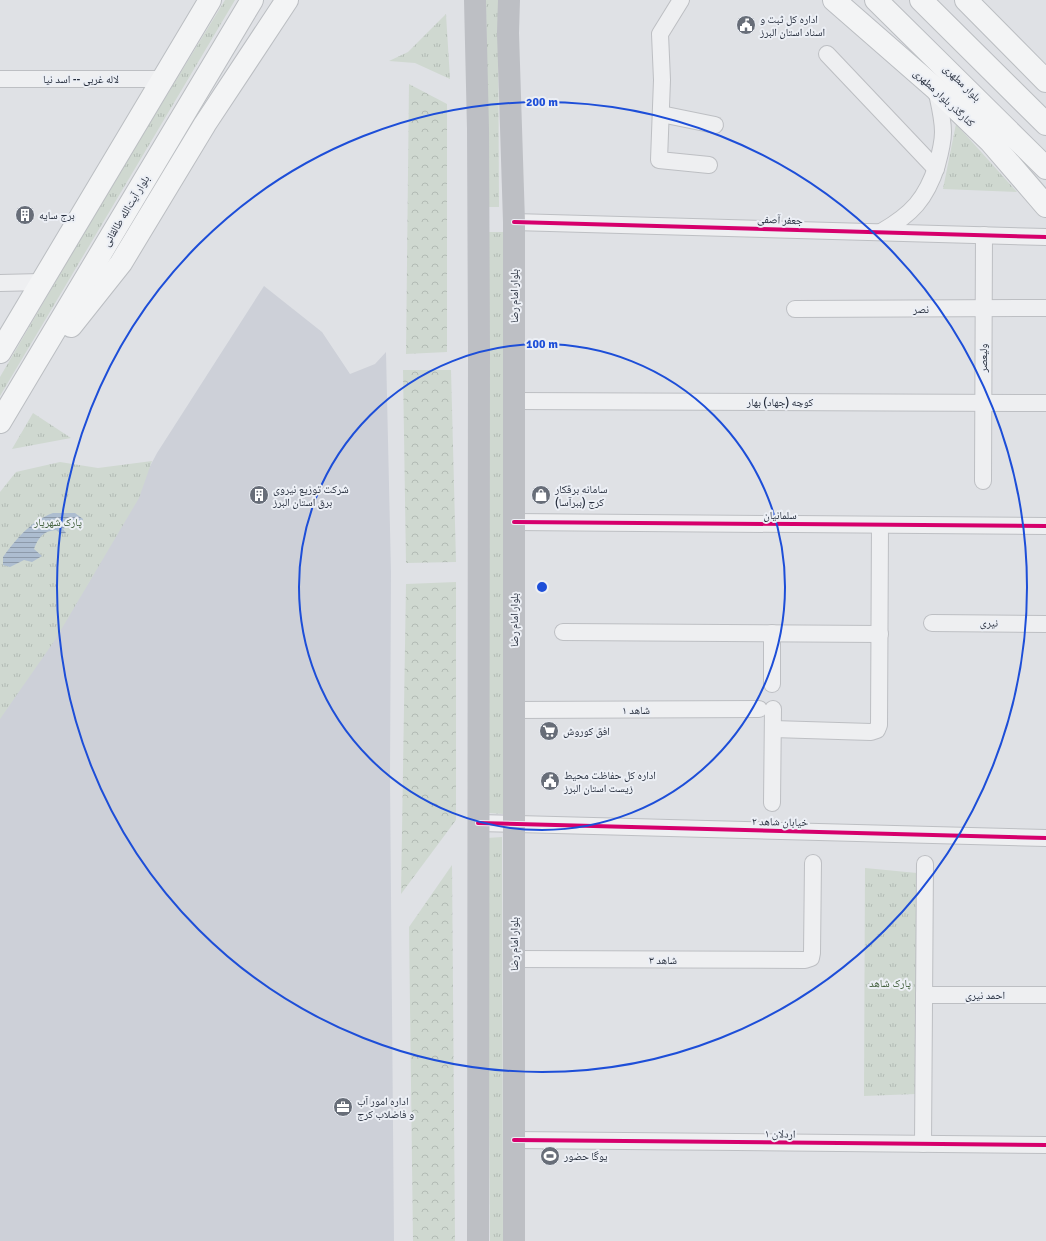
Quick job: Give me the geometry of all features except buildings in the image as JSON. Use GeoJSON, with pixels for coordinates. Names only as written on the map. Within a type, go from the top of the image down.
{"type":"FeatureCollection","features":[{"type":"Feature","properties":{"kind":"main road"},"geometry":{"type":"LineString","coordinates":[[0,352],[210,0]]}},
{"type":"Feature","properties":{"kind":"main road","name":"بلوار آیت‌الله طالقانی"},"geometry":{"type":"LineString","coordinates":[[0,422],[252,0]]}},
{"type":"Feature","properties":{"kind":"main road"},"geometry":{"type":"LineString","coordinates":[[20,390],[121,263],[205,124],[287,0]]}},
{"type":"Feature","properties":{"kind":"main road"},"geometry":{"type":"LineString","coordinates":[[475,0],[478,129],[478,1241]]}},
{"type":"Feature","properties":{"kind":"main road","name":"بلوار امام رضا"},"geometry":{"type":"LineString","coordinates":[[509,0],[508,33],[514,222],[514,1241]]}},
{"type":"Feature","properties":{"kind":"main road","name":"کنارگذر بلوار مطهری"},"geometry":{"type":"LineString","coordinates":[[834,0],[936,89],[990,141],[1046,206]]}},
{"type":"Feature","properties":{"kind":"main road","name":"بلوار مطهری"},"geometry":{"type":"LineString","coordinates":[[876,0],[1046,168]]}},
{"type":"Feature","properties":{"kind":"main road"},"geometry":{"type":"LineString","coordinates":[[921,0],[1046,124]]}},
{"type":"Feature","properties":{"kind":"main road"},"geometry":{"type":"LineString","coordinates":[[966,0],[1046,81]]}},
{"type":"Feature","properties":{"kind":"street"},"geometry":{"type":"LineString","coordinates":[[681,0],[660,34],[662,80],[659,160],[709,165]]}},
{"type":"Feature","properties":{"kind":"street"},"geometry":{"type":"LineString","coordinates":[[827,54],[936,169]]}},
{"type":"Feature","properties":{"kind":"street","name":"لاله غربی -- اسد نیا"},"geometry":{"type":"LineString","coordinates":[[0,80],[162,79]]}},
{"type":"Feature","properties":{"kind":"street"},"geometry":{"type":"LineString","coordinates":[[881,232],[902,219],[919,203],[929,187],[936,169],[941,148],[943,130],[936,89]]}},
{"type":"Feature","properties":{"kind":"street"},"geometry":{"type":"LineString","coordinates":[[661,114],[715,125]]}},
{"type":"Feature","properties":{"kind":"street","name":"جعفر آصفی"},"geometry":{"type":"LineString","coordinates":[[514,222],[1046,237]]}},
{"type":"Feature","properties":{"kind":"street","name":"ولیعصر"},"geometry":{"type":"LineString","coordinates":[[983,481],[984,235]]}},
{"type":"Feature","properties":{"kind":"street"},"geometry":{"type":"LineString","coordinates":[[0,283],[41,282]]}},
{"type":"Feature","properties":{"kind":"street","name":"نصر"},"geometry":{"type":"LineString","coordinates":[[796,309],[1046,308]]}},
{"type":"Feature","properties":{"kind":"street","name":"کوچه (جهاد) بهار"},"geometry":{"type":"LineString","coordinates":[[514,401],[1046,403]]}},
{"type":"Feature","properties":{"kind":"street","name":"سلمانیان"},"geometry":{"type":"LineString","coordinates":[[514,522],[1046,526]]}},
{"type":"Feature","properties":{"kind":"street"},"geometry":{"type":"LineString","coordinates":[[772,803],[773,729],[871,732],[877,730],[879,725],[880,525]]}},
{"type":"Feature","properties":{"kind":"street","name":"نیری"},"geometry":{"type":"LineString","coordinates":[[932,623],[1046,624]]}},
{"type":"Feature","properties":{"kind":"street"},"geometry":{"type":"LineString","coordinates":[[563,632],[880,634]]}},
{"type":"Feature","properties":{"kind":"street"},"geometry":{"type":"LineString","coordinates":[[772,633],[772,684]]}},
{"type":"Feature","properties":{"kind":"street","name":"شاهد ۱"},"geometry":{"type":"LineString","coordinates":[[514,710],[766,709],[773,729]]}},
{"type":"Feature","properties":{"kind":"street","name":"خیابان شاهد ۲"},"geometry":{"type":"LineString","coordinates":[[478,823],[1046,838]]}},
{"type":"Feature","properties":{"kind":"street","name":"شاهد ۳"},"geometry":{"type":"LineString","coordinates":[[514,959],[805,960],[810,958],[813,863]]}},
{"type":"Feature","properties":{"kind":"street"},"geometry":{"type":"LineString","coordinates":[[923,1144],[925,864]]}},
{"type":"Feature","properties":{"kind":"street","name":"احمد نیری"},"geometry":{"type":"LineString","coordinates":[[924,994],[1046,995]]}},
{"type":"Feature","properties":{"kind":"street","name":"اردلان ۱"},"geometry":{"type":"LineString","coordinates":[[514,1140],[1046,1145]]}},
{"type":"Feature","properties":{"kind":"shaded area"},"geometry":{"type":"Polygon","coordinates":[[[264,286],[322,332],[350,374],[375,364],[386,352],[391,573],[390,779],[394,1241],[0,1241],[0,716],[89,582],[157,453],[264,286]]]}},
{"type":"Feature","properties":{"kind":"green space"},"geometry":{"type":"Polygon","coordinates":[[[225,0],[235,0],[0,396],[0,377],[109,190],[225,0]]]}},
{"type":"Feature","properties":{"kind":"green space"},"geometry":{"type":"Polygon","coordinates":[[[486,0],[498,0],[499,207],[488,207],[486,0]]]}},
{"type":"Feature","properties":{"kind":"green space"},"geometry":{"type":"Polygon","coordinates":[[[446,14],[450,79],[415,63],[389,61],[408,52],[446,14]]]}},
{"type":"Feature","properties":{"kind":"green space"},"geometry":{"type":"Polygon","coordinates":[[[409,84],[447,104],[447,352],[406,354],[409,84]]]}},
{"type":"Feature","properties":{"kind":"green space"},"geometry":{"type":"Polygon","coordinates":[[[956,124],[1017,192],[943,189],[956,124]]]}},
{"type":"Feature","properties":{"kind":"green space"},"geometry":{"type":"Polygon","coordinates":[[[488,232],[505,232],[503,814],[489,813],[488,232]]]}},
{"type":"Feature","properties":{"kind":"green space"},"geometry":{"type":"Polygon","coordinates":[[[403,370],[451,370],[456,562],[406,563],[403,370]]]}},
{"type":"Feature","properties":{"kind":"green space"},"geometry":{"type":"Polygon","coordinates":[[[33,413],[71,438],[12,449],[33,413]]]}},
{"type":"Feature","properties":{"kind":"green space","name":"پارک شهریار"},"geometry":{"type":"Polygon","coordinates":[[[152,461],[139,498],[55,640],[0,719],[0,492],[16,472],[60,462],[98,468],[152,461]]]}},
{"type":"Feature","properties":{"kind":"green space"},"geometry":{"type":"Polygon","coordinates":[[[456,582],[456,820],[401,894],[406,584],[456,582]]]}},
{"type":"Feature","properties":{"kind":"green space"},"geometry":{"type":"Polygon","coordinates":[[[502,837],[503,1241],[490,1241],[487,838],[502,837]]]}},
{"type":"Feature","properties":{"kind":"green space"},"geometry":{"type":"Polygon","coordinates":[[[452,865],[455,1241],[413,1241],[409,927],[452,865]]]}},
{"type":"Feature","properties":{"kind":"green space","name":"پارک شاهد"},"geometry":{"type":"Polygon","coordinates":[[[865,868],[917,873],[916,1094],[864,1096],[865,868]]]}},
{"type":"Feature","properties":{"kind":"water"},"geometry":{"type":"Polygon","coordinates":[[[53,513],[75,513],[83,519],[81,525],[63,529],[66,533],[61,534],[56,530],[44,534],[37,542],[34,549],[42,556],[32,562],[24,560],[10,567],[3,565],[3,557],[19,537],[45,516],[53,513]]]}},
{"type":"Feature","properties":{"kind":"cycle path"},"geometry":{"type":"LineString","coordinates":[[514,222],[1046,237]]}},
{"type":"Feature","properties":{"kind":"cycle path"},"geometry":{"type":"LineString","coordinates":[[514,522],[1046,526]]}},
{"type":"Feature","properties":{"kind":"cycle path"},"geometry":{"type":"LineString","coordinates":[[478,823],[1046,838]]}},
{"type":"Feature","properties":{"kind":"cycle path"},"geometry":{"type":"LineString","coordinates":[[514,1140],[1046,1145]]}},
{"type":"Feature","properties":{"kind":"place","name":"اداره کل ثبت و اسناد استان البرز"},"geometry":{"type":"Point","coordinates":[746,25]}},
{"type":"Feature","properties":{"kind":"place","name":"برج سایه"},"geometry":{"type":"Point","coordinates":[25,215]}},
{"type":"Feature","properties":{"kind":"place","name":"شرکت توزیع نیروی برق استان البرز"},"geometry":{"type":"Point","coordinates":[259,495]}},
{"type":"Feature","properties":{"kind":"place","name":"سامانه برقکار کرج (ببرآسا)"},"geometry":{"type":"Point","coordinates":[541,495]}},
{"type":"Feature","properties":{"kind":"place","name":"افق کوروش"},"geometry":{"type":"Point","coordinates":[549,731]}},
{"type":"Feature","properties":{"kind":"place","name":"اداره کل حفاظت محیط زیست استان البرز"},"geometry":{"type":"Point","coordinates":[550,781]}},
{"type":"Feature","properties":{"kind":"place","name":"اداره امور آب و فاضلاب کرج"},"geometry":{"type":"Point","coordinates":[343,1107]}},
{"type":"Feature","properties":{"kind":"place","name":"یوگا حضور"},"geometry":{"type":"Point","coordinates":[550,1156]}}]}
